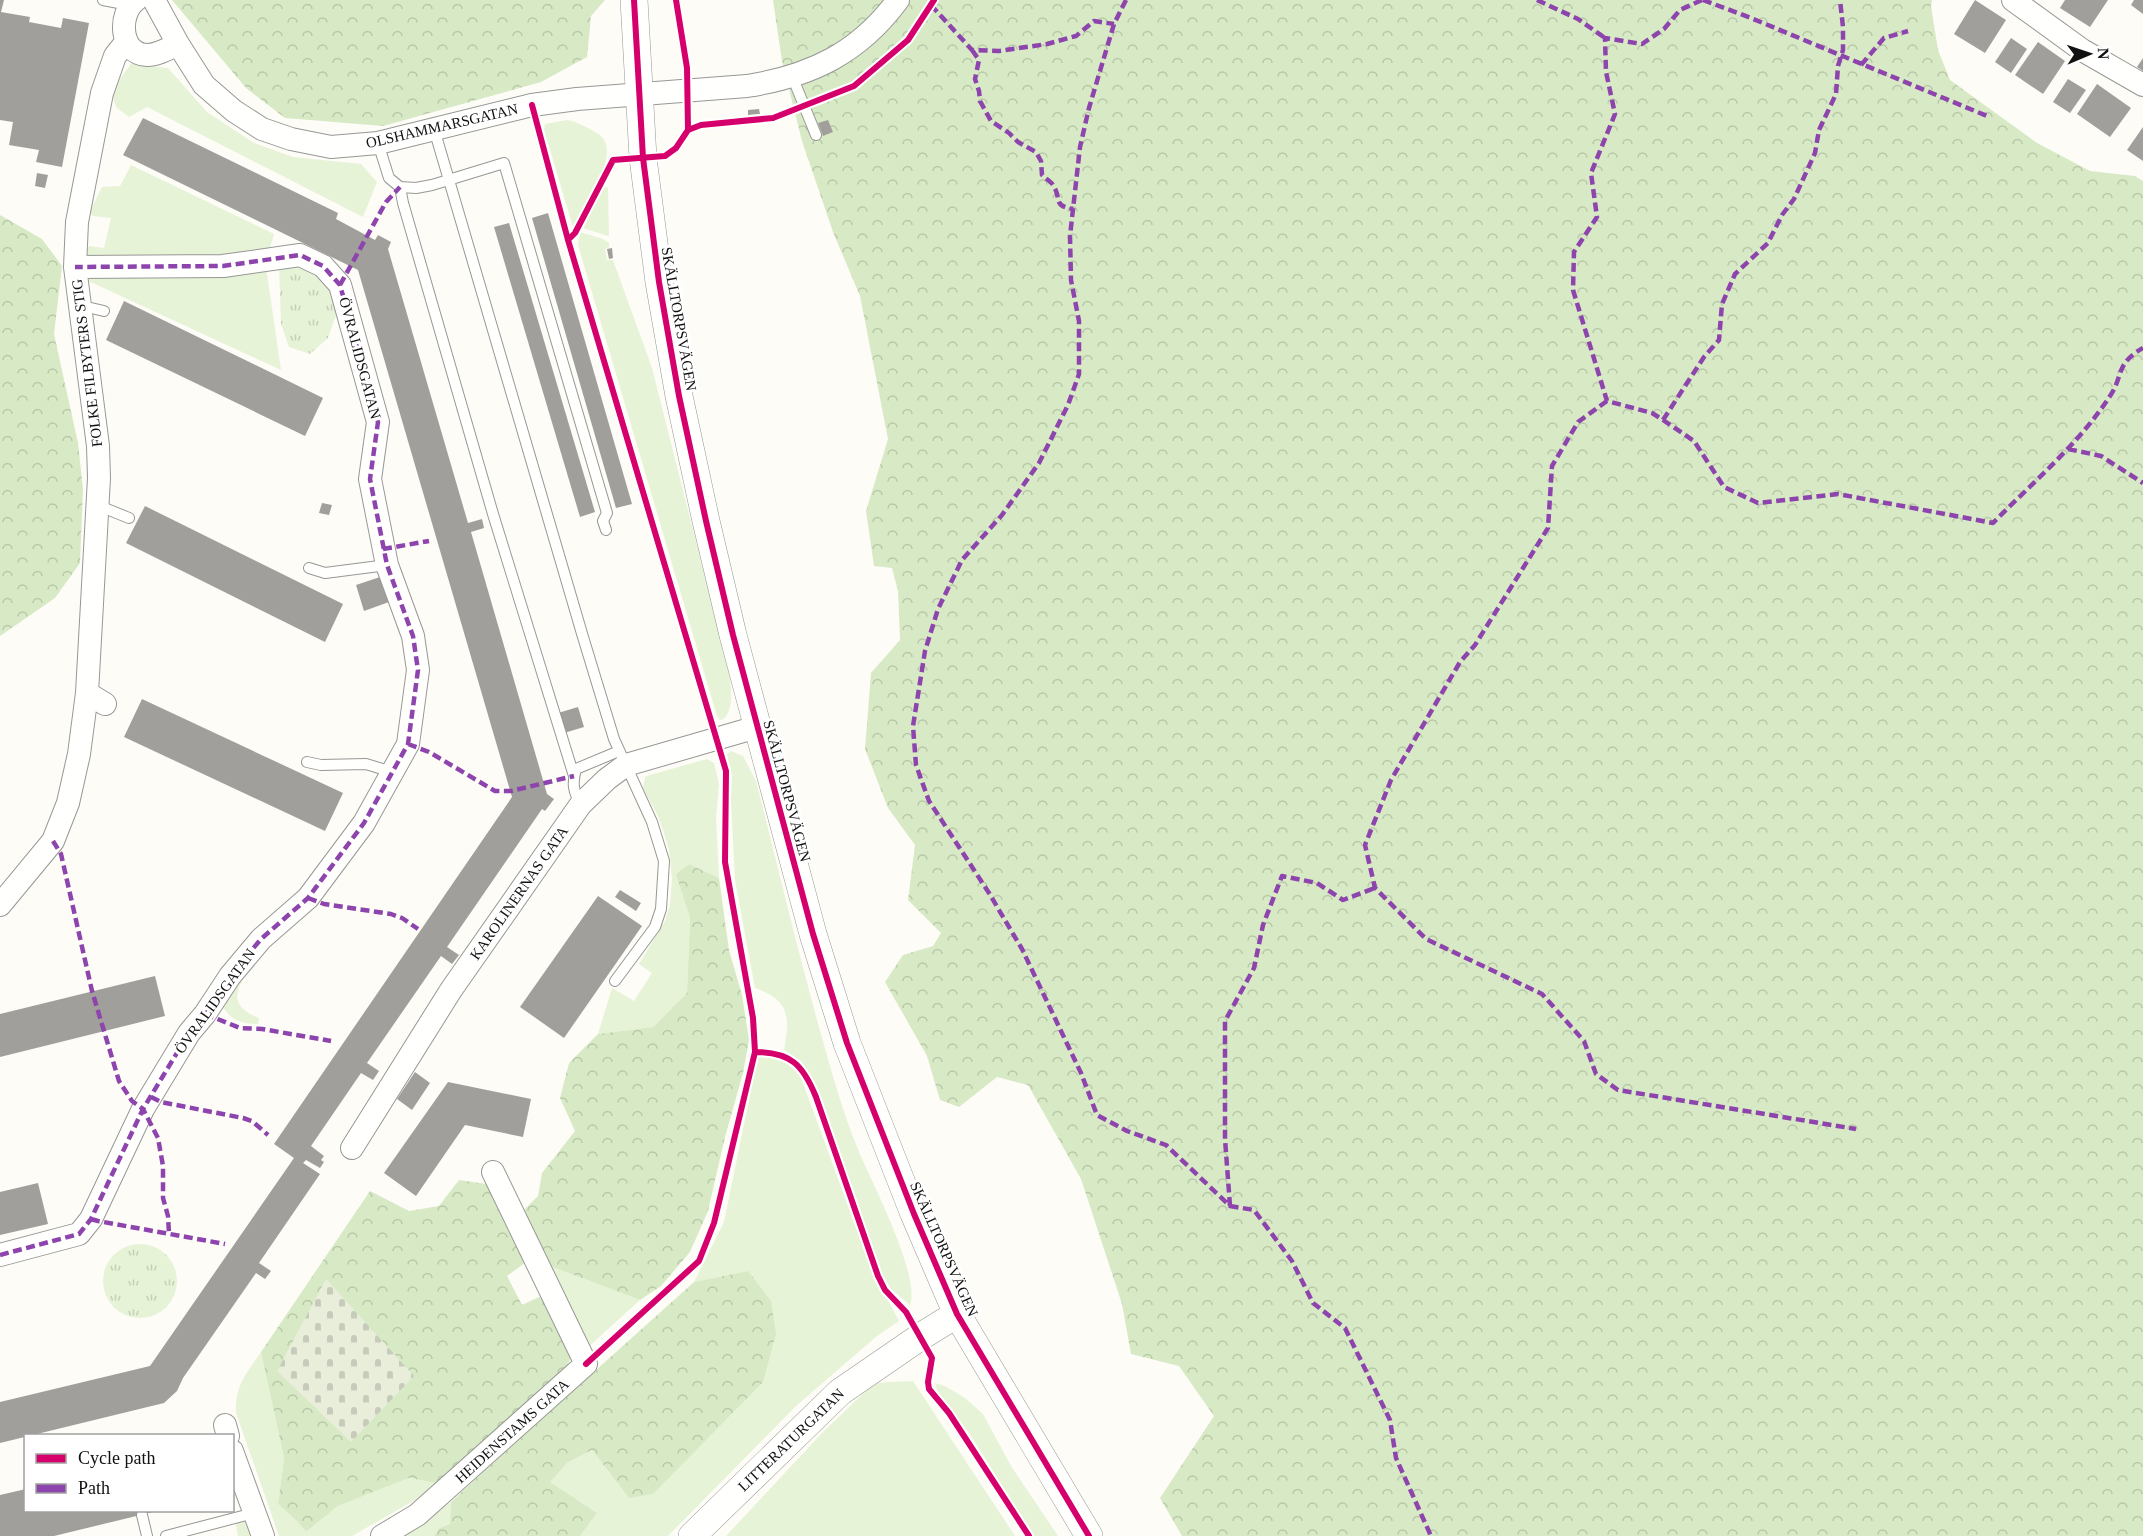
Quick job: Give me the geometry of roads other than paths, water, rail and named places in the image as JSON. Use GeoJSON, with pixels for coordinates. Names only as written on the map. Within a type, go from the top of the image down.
{"type":"FeatureCollection","features":[{"type":"Feature","properties":{"kind":"street","name":"OLSHAMMARSGATAN"},"geometry":{"type":"LineString","coordinates":[[154,0],[204,85],[234,111],[261,129],[291,139],[331,147],[378,143],[532,105],[577,99],[747,86],[792,76],[827,63],[849,49],[875,27],[898,0]]}},
{"type":"Feature","properties":{"kind":"street","name":"SKÄLLTORPSVÄGEN"},"geometry":{"type":"LineString","coordinates":[[634,0],[643,158],[658,282],[677,386],[706,521],[757,728],[813,934],[847,1043],[914,1214],[957,1314],[1089,1536]]}},
{"type":"Feature","properties":{"kind":"street"},"geometry":{"type":"LineString","coordinates":[[2013,0],[2082,50],[2143,85]]}},
{"type":"Feature","properties":{"kind":"street"},"geometry":{"type":"LineString","coordinates":[[133,3],[125,18],[126,42],[132,49],[146,55],[178,44]]}},
{"type":"Feature","properties":{"kind":"street","name":"FOLKE FILBYTERS STIG"},"geometry":{"type":"LineString","coordinates":[[0,905],[48,847],[60,825],[96,698],[98,446],[75,267],[77,222],[102,93],[115,56],[126,42]]}},
{"type":"Feature","properties":{"kind":"street","name":"ÖVRALIDSGATAN"},"geometry":{"type":"LineString","coordinates":[[0,1255],[79,1234],[91,1219],[142,1109],[189,1033],[205,1014],[230,976],[261,939],[308,898],[364,823],[408,744],[418,670],[413,636],[387,565],[370,479],[378,422],[357,339],[340,285],[323,266],[300,255],[223,266],[75,267]]}},
{"type":"Feature","properties":{"kind":"street","name":"KAROLINERNAS GATA"},"geometry":{"type":"LineString","coordinates":[[352,1149],[451,990],[581,804],[607,779],[622,758],[757,728]]}},
{"type":"Feature","properties":{"kind":"street","name":"HEIDENSTAMS GATA"},"geometry":{"type":"LineString","coordinates":[[381,1536],[417,1515],[434,1501],[586,1364],[493,1172]]}},
{"type":"Feature","properties":{"kind":"street","name":"LITTERATURGATAN"},"geometry":{"type":"LineString","coordinates":[[692,1536],[840,1392],[957,1314]]}},
{"type":"Feature","properties":{"kind":"street"},"geometry":{"type":"LineString","coordinates":[[234,1460],[263,1536]]}},
{"type":"Feature","properties":{"kind":"lane"},"geometry":{"type":"LineString","coordinates":[[103,0],[133,3]]}},
{"type":"Feature","properties":{"kind":"lane"},"geometry":{"type":"LineString","coordinates":[[792,76],[816,135]]}},
{"type":"Feature","properties":{"kind":"lane"},"geometry":{"type":"LineString","coordinates":[[434,129],[579,626],[622,758],[660,842],[664,861],[661,909],[655,927],[615,981]]}},
{"type":"Feature","properties":{"kind":"lane"},"geometry":{"type":"LineString","coordinates":[[378,143],[389,178],[400,187],[416,188],[504,163],[607,513],[603,520],[606,530]]}},
{"type":"Feature","properties":{"kind":"lane"},"geometry":{"type":"LineString","coordinates":[[400,187],[493,514],[574,776]]}},
{"type":"Feature","properties":{"kind":"lane"},"geometry":{"type":"LineString","coordinates":[[80,309],[91,308],[104,311]]}},
{"type":"Feature","properties":{"kind":"lane"},"geometry":{"type":"LineString","coordinates":[[97,505],[129,518]]}},
{"type":"Feature","properties":{"kind":"lane"},"geometry":{"type":"LineString","coordinates":[[309,568],[325,573],[387,565]]}},
{"type":"Feature","properties":{"kind":"lane"},"geometry":{"type":"LineString","coordinates":[[581,804],[573,786],[576,769],[580,766],[622,758]]}},
{"type":"Feature","properties":{"kind":"lane"},"geometry":{"type":"LineString","coordinates":[[307,762],[321,765],[366,764],[392,772]]}},
{"type":"Feature","properties":{"kind":"lane"},"geometry":{"type":"LineString","coordinates":[[166,1536],[254,1513]]}},
{"type":"Feature","properties":{"kind":"lane"},"geometry":{"type":"LineString","coordinates":[[142,1515],[147,1536]]}}]}
